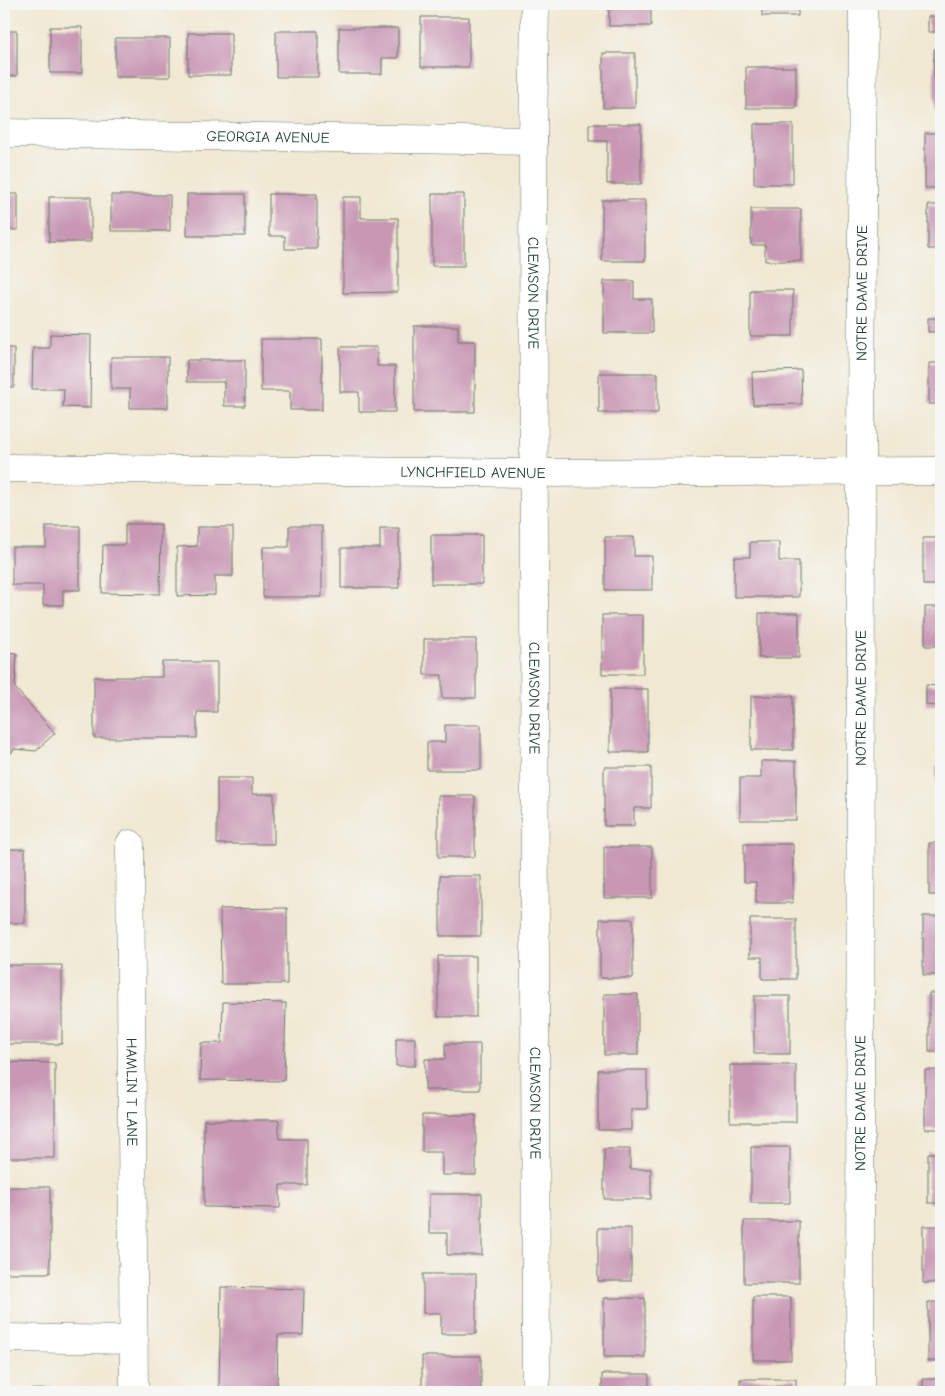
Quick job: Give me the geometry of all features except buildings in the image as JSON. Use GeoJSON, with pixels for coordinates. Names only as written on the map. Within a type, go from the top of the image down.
{"type":"FeatureCollection","features":[{"type":"Feature","properties":{"kind":"street","name":"CLEMSON DRIVE"},"geometry":{"type":"LineString","coordinates":[[535,4],[533,141],[536,1392]]}},
{"type":"Feature","properties":{"kind":"street","name":"NOTRE DAME DRIVE"},"geometry":{"type":"LineString","coordinates":[[860,1392],[863,4]]}},
{"type":"Feature","properties":{"kind":"street","name":"GEORGIA AVENUE"},"geometry":{"type":"LineString","coordinates":[[4,133],[533,141]]}},
{"type":"Feature","properties":{"kind":"street","name":"LYNCHFIELD AVENUE"},"geometry":{"type":"LineString","coordinates":[[4,468],[534,473],[941,471]]}},
{"type":"Feature","properties":{"kind":"street","name":"HAMLIN T LANE"},"geometry":{"type":"LineString","coordinates":[[130,844],[134,1392]]}},
{"type":"Feature","properties":{"kind":"street"},"geometry":{"type":"LineString","coordinates":[[4,1338],[134,1340]]}}]}
